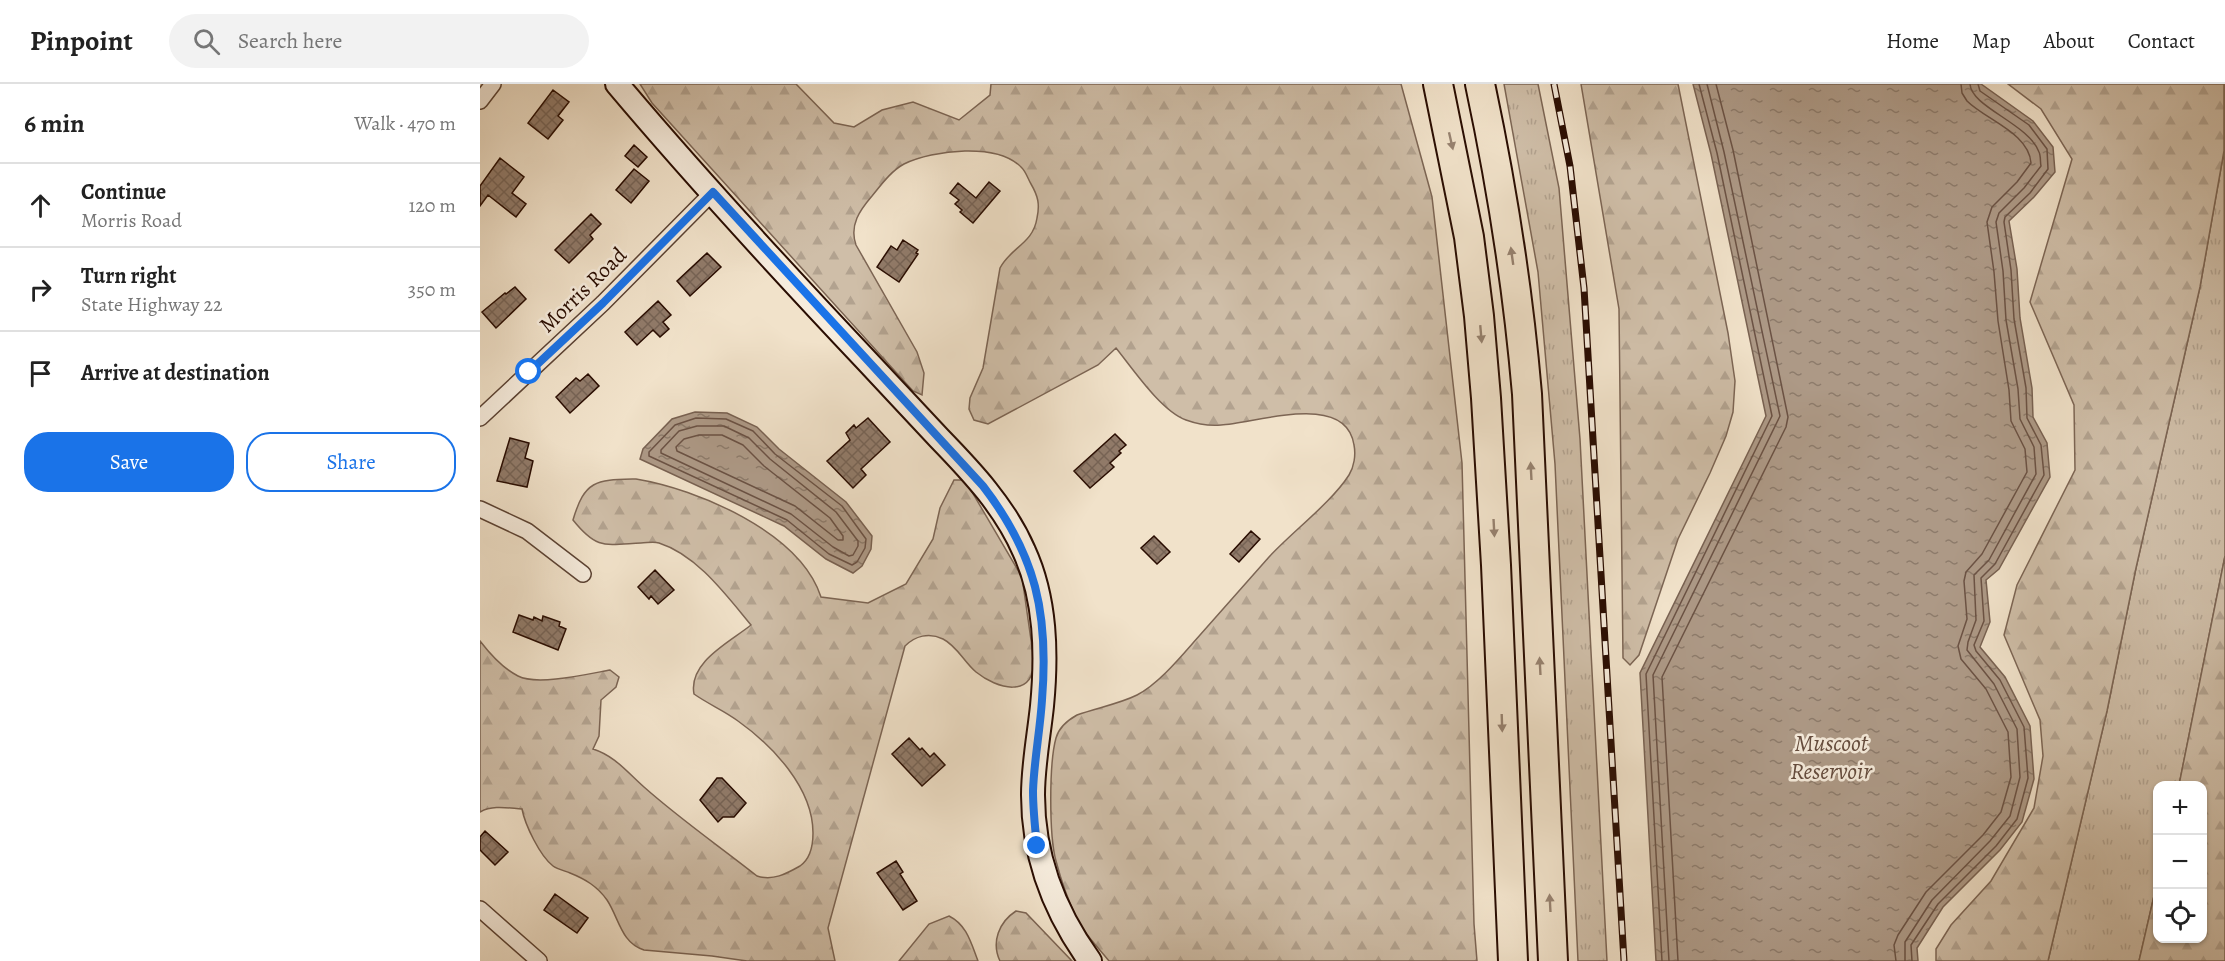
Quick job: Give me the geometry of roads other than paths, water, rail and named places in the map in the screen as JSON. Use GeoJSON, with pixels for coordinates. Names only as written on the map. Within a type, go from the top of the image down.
{"type":"FeatureCollection","features":[{"type":"Feature","properties":{"kind":"highway"},"geometry":{"type":"LineString","coordinates":[[1438,84],[1469,237],[1486,398],[1496,565],[1512,961]]}},
{"type":"Feature","properties":{"kind":"highway"},"geometry":{"type":"LineString","coordinates":[[1480,84],[1509,230],[1524,359],[1532,476],[1552,961]]}},
{"type":"Feature","properties":{"kind":"main road"},"geometry":{"type":"LineString","coordinates":[[617,84],[983,486],[998,505],[1024,551],[1038,596],[1045,643],[1033,794],[1037,846],[1052,897],[1063,920],[1090,961]]}},
{"type":"Feature","properties":{"kind":"street"},"geometry":{"type":"LineString","coordinates":[[480,101],[493,84]]}},
{"type":"Feature","properties":{"kind":"street","name":"Morris Road"},"geometry":{"type":"LineString","coordinates":[[480,418],[603,303],[713,192]]}},
{"type":"Feature","properties":{"kind":"street"},"geometry":{"type":"LineString","coordinates":[[480,509],[527,531],[583,574]]}},
{"type":"Feature","properties":{"kind":"street"},"geometry":{"type":"LineString","coordinates":[[480,909],[539,961]]}},
{"type":"Feature","properties":{"kind":"water","name":"Muscoot Reservoir"},"geometry":{"type":"Polygon","coordinates":[[[1693,84],[1981,84],[2033,121],[2053,147],[2055,172],[2034,197],[2009,221],[2017,269],[2020,318],[2032,388],[2033,417],[2047,443],[2050,477],[1999,569],[1986,580],[1990,622],[1980,647],[2005,677],[2030,726],[2034,779],[2022,822],[2000,850],[1943,907],[1917,948],[1918,961],[1656,961],[1640,673],[1766,416],[1711,154],[1693,84]]]}},
{"type":"Feature","properties":{"kind":"water"},"geometry":{"type":"Polygon","coordinates":[[[695,412],[727,413],[757,427],[779,449],[846,502],[872,536],[871,549],[862,566],[853,573],[826,559],[784,526],[640,459],[643,449],[672,419],[695,412]]]}},
{"type":"Feature","properties":{"kind":"railway"},"geometry":{"type":"LineString","coordinates":[[1554,84],[1570,166],[1584,288],[1624,961]]}}]}
